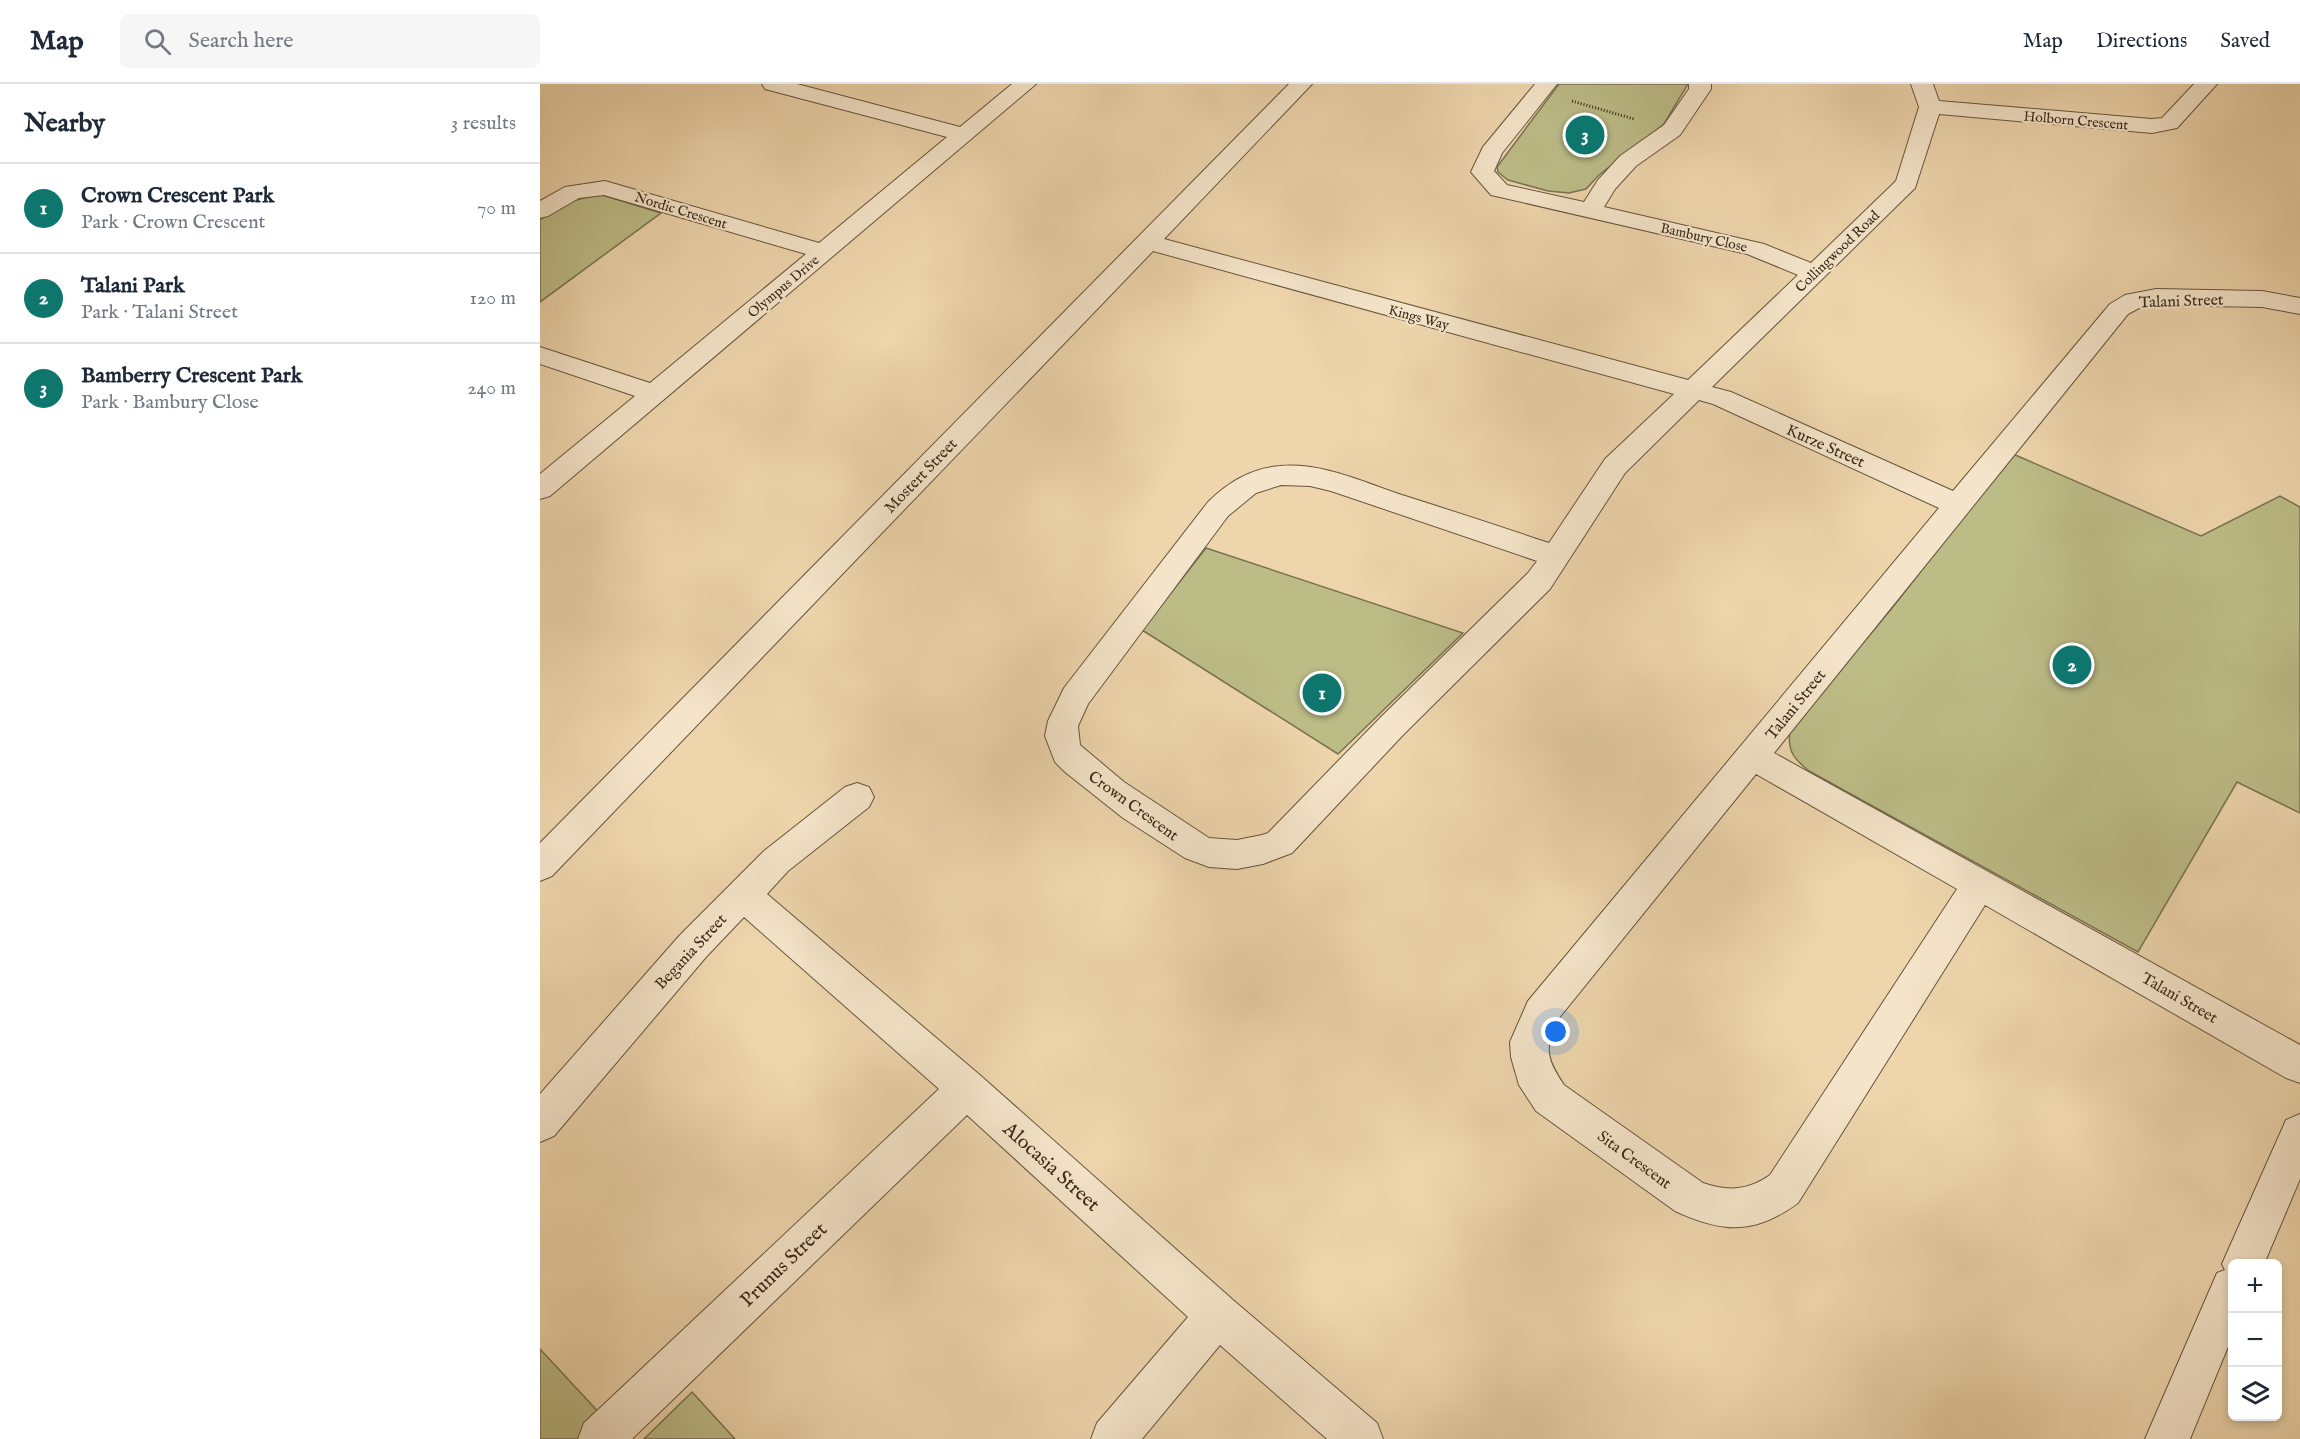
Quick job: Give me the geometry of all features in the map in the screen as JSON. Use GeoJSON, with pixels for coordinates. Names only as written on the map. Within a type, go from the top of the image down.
{"type":"FeatureCollection","features":[{"type":"Feature","properties":{"kind":"street"},"geometry":{"type":"LineString","coordinates":[[773,84],[964,135]]}},
{"type":"Feature","properties":{"kind":"street","name":"Olympus Drive"},"geometry":{"type":"LineString","coordinates":[[540,489],[1025,84]]}},
{"type":"Feature","properties":{"kind":"street","name":"Mostert Street"},"geometry":{"type":"LineString","coordinates":[[540,866],[1300,84]]}},
{"type":"Feature","properties":{"kind":"street"},"geometry":{"type":"LineString","coordinates":[[1590,211],[1606,185],[1628,161],[1672,130],[1700,89],[1700,84]]}},
{"type":"Feature","properties":{"kind":"street"},"geometry":{"type":"LineString","coordinates":[[1922,84],[1930,107]]}},
{"type":"Feature","properties":{"kind":"street","name":"Holborn Crescent"},"geometry":{"type":"LineString","coordinates":[[1930,107],[2152,126],[2169,123],[2206,84]]}},
{"type":"Feature","properties":{"kind":"street","name":"Bambury Close"},"geometry":{"type":"LineString","coordinates":[[1543,88],[1491,152],[1482,172],[1499,190],[1755,249],[1815,273]]}},
{"type":"Feature","properties":{"kind":"street","name":"Collingwood Road"},"geometry":{"type":"LineString","coordinates":[[1692,389],[1906,183],[1930,107]]}},
{"type":"Feature","properties":{"kind":"street","name":"Nordic Crescent"},"geometry":{"type":"LineString","coordinates":[[540,211],[573,192],[594,188],[615,190],[824,252]]}},
{"type":"Feature","properties":{"kind":"street","name":"Kings Way"},"geometry":{"type":"LineString","coordinates":[[1147,242],[1692,389]]}},
{"type":"Feature","properties":{"kind":"street","name":"Talani Street"},"geometry":{"type":"LineString","coordinates":[[2300,306],[2262,299],[2144,298],[2126,303],[1752,756],[2300,1065]]}},
{"type":"Feature","properties":{"kind":"street"},"geometry":{"type":"LineString","coordinates":[[540,355],[654,393]]}},
{"type":"Feature","properties":{"kind":"street","name":"Kurze Street"},"geometry":{"type":"LineString","coordinates":[[1692,389],[1722,398],[1958,505]]}},
{"type":"Feature","properties":{"kind":"street","name":"Crown Crescent"},"geometry":{"type":"LineString","coordinates":[[1556,556],[1332,482],[1282,475],[1247,485],[1233,494],[1218,509],[1075,697],[1061,735],[1067,753],[1102,785],[1193,848],[1211,854],[1237,855],[1258,852],[1280,843],[1392,726],[1539,581],[1556,556],[1615,466],[1692,389]]}},
{"type":"Feature","properties":{"kind":"street","name":"Sita Crescent"},"geometry":{"type":"LineString","coordinates":[[1752,756],[1541,1013],[1530,1042],[1533,1072],[1550,1098],[1689,1197],[1714,1208],[1740,1210],[1757,1207],[1772,1200],[1784,1190],[1979,885]]}},
{"type":"Feature","properties":{"kind":"street","name":"Begania Street"},"geometry":{"type":"LineString","coordinates":[[540,1123],[693,946],[776,861],[857,797]]}},
{"type":"Feature","properties":{"kind":"street","name":"Alocasia Street"},"geometry":{"type":"LineString","coordinates":[[743,895],[1361,1439]]}},
{"type":"Feature","properties":{"kind":"street","name":"Prunus Street"},"geometry":{"type":"LineString","coordinates":[[600,1439],[966,1089]]}},
{"type":"Feature","properties":{"kind":"street"},"geometry":{"type":"LineString","coordinates":[[2245,1259],[2300,1133]]}},
{"type":"Feature","properties":{"kind":"street"},"geometry":{"type":"LineString","coordinates":[[2167,1439],[2228,1297]]}},
{"type":"Feature","properties":{"kind":"street"},"geometry":{"type":"LineString","coordinates":[[1113,1439],[1218,1315]]}},
{"type":"Feature","properties":{"kind":"path"},"geometry":{"type":"LineString","coordinates":[[1543,88],[1672,130]]}},
{"type":"Feature","properties":{"kind":"green space"},"geometry":{"type":"Polygon","coordinates":[[[1559,84],[1688,84],[1664,124],[1599,175],[1586,189],[1569,193],[1548,191],[1508,180],[1498,172],[1497,167],[1559,84]]]}},
{"type":"Feature","properties":{"kind":"green space"},"geometry":{"type":"Polygon","coordinates":[[[602,195],[661,213],[540,302],[540,220],[569,203],[602,195]]]}},
{"type":"Feature","properties":{"kind":"green space"},"geometry":{"type":"Polygon","coordinates":[[[2013,454],[2201,536],[2280,496],[2300,507],[2300,813],[2237,782],[2138,952],[1809,771],[1799,762],[1791,749],[1790,731],[1892,608],[2013,454]]]}},
{"type":"Feature","properties":{"kind":"green space"},"geometry":{"type":"Polygon","coordinates":[[[1206,548],[1463,633],[1338,754],[1142,630],[1206,548]]]}},
{"type":"Feature","properties":{"kind":"green space"},"geometry":{"type":"Polygon","coordinates":[[[540,1349],[603,1417],[579,1439],[540,1439],[540,1349]]]}},
{"type":"Feature","properties":{"kind":"green space"},"geometry":{"type":"Polygon","coordinates":[[[692,1392],[735,1439],[644,1439],[692,1392]]]}},
{"type":"Feature","properties":{"kind":"place","name":"Bamberry Crescent Park"},"geometry":{"type":"Point","coordinates":[1585,135]}},
{"type":"Feature","properties":{"kind":"place","name":"Talani Park"},"geometry":{"type":"Point","coordinates":[2072,665]}},
{"type":"Feature","properties":{"kind":"place","name":"Crown Crescent Park"},"geometry":{"type":"Point","coordinates":[1322,693]}}]}
